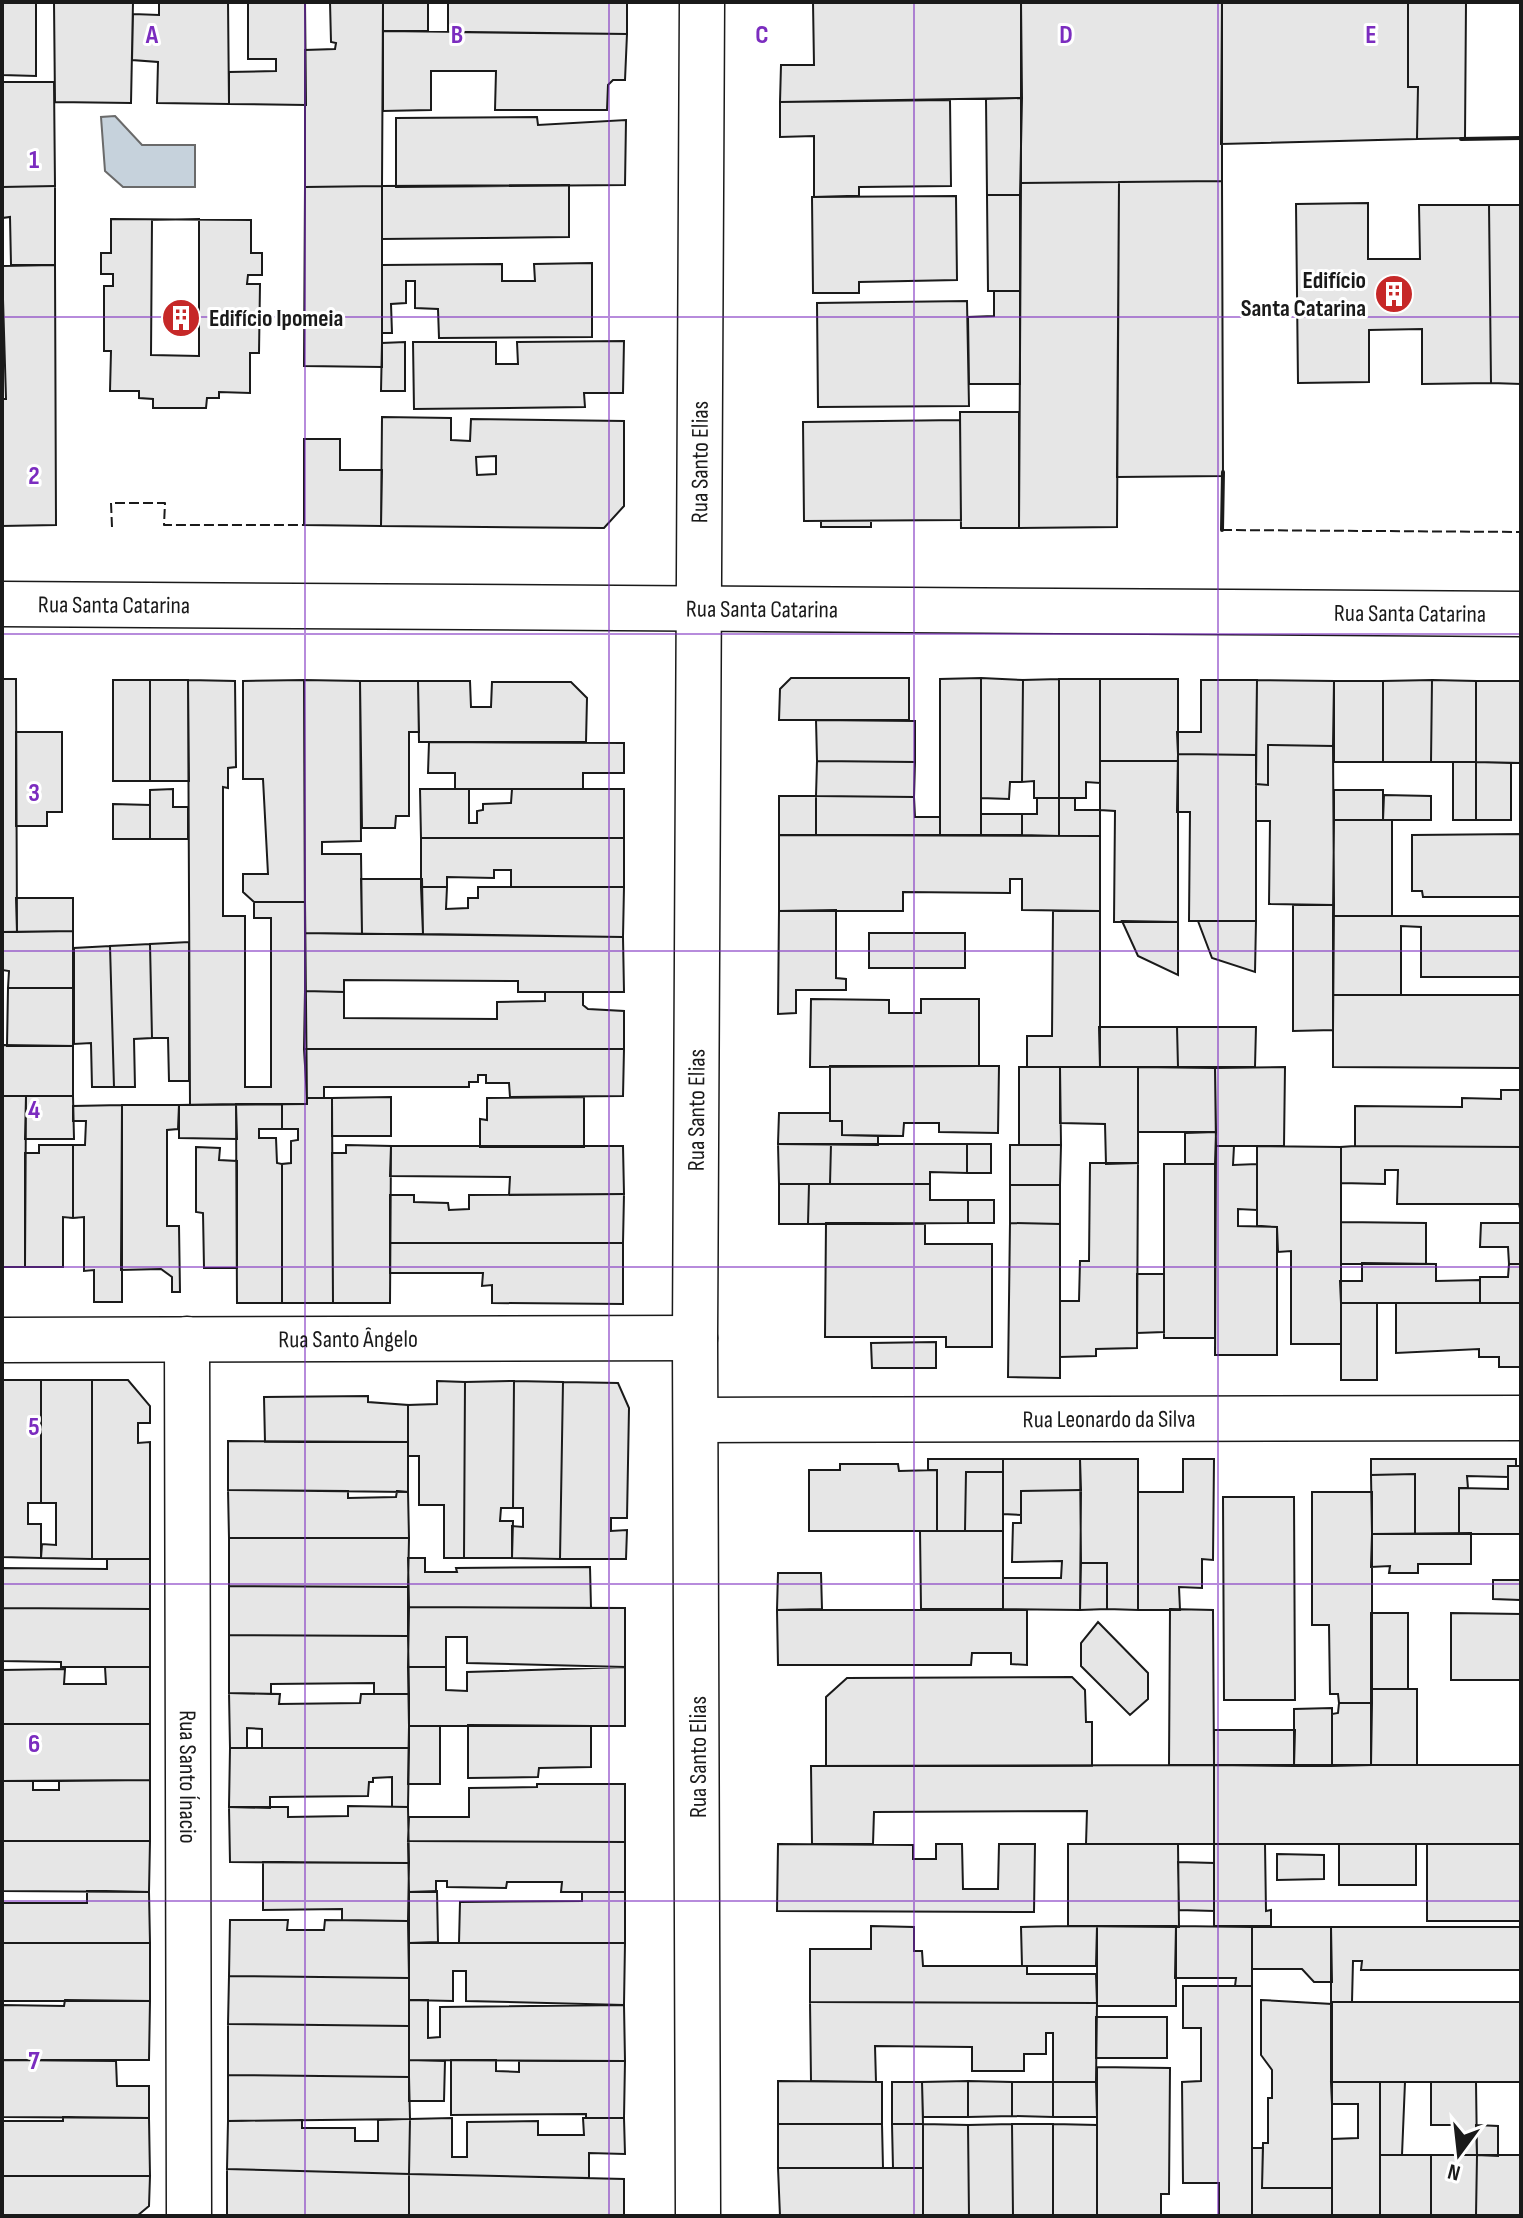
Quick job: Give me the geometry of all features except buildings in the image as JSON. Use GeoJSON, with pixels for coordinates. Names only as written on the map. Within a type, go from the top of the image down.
{"type":"FeatureCollection","features":[{"type":"Feature","properties":{"kind":"street","name":"Rua Santo Elias"},"geometry":{"type":"LineString","coordinates":[[698,2216],[695,1338],[702,2]]}},
{"type":"Feature","properties":{"kind":"street","name":"Rua Santa Catarina"},"geometry":{"type":"LineString","coordinates":[[2,604],[1521,614]]}},
{"type":"Feature","properties":{"kind":"street","name":"Rua Santo Ângelo"},"geometry":{"type":"LineString","coordinates":[[2,1340],[695,1338]]}},
{"type":"Feature","properties":{"kind":"street","name":"Rua Santo Ínacio"},"geometry":{"type":"LineString","coordinates":[[187,1339],[189,2216]]}},
{"type":"Feature","properties":{"kind":"street","name":"Rua Leonardo da Silva"},"geometry":{"type":"LineString","coordinates":[[697,1420],[1521,1418]]}},
{"type":"Feature","properties":{"kind":"shaded area"},"geometry":{"type":"Polygon","coordinates":[[[115,116],[142,145],[195,145],[195,187],[123,187],[105,171],[101,117],[115,116]]]}},
{"type":"Feature","properties":{"kind":"fence"},"geometry":{"type":"LineString","coordinates":[[112,527],[111,503],[165,503],[164,525],[304,525]]}},
{"type":"Feature","properties":{"kind":"fence"},"geometry":{"type":"LineString","coordinates":[[1222,530],[1521,532]]}},
{"type":"Feature","properties":{"kind":"wall"},"geometry":{"type":"LineString","coordinates":[[1461,139],[1521,138]]}},
{"type":"Feature","properties":{"kind":"wall"},"geometry":{"type":"LineString","coordinates":[[1222,530],[1223,472]]}},
{"type":"Feature","properties":{"kind":"place","name":"Edifício Santa Catarina"},"geometry":{"type":"Point","coordinates":[1394,294]}},
{"type":"Feature","properties":{"kind":"place","name":"Edifício Ipomeia"},"geometry":{"type":"Point","coordinates":[181,318]}}]}
